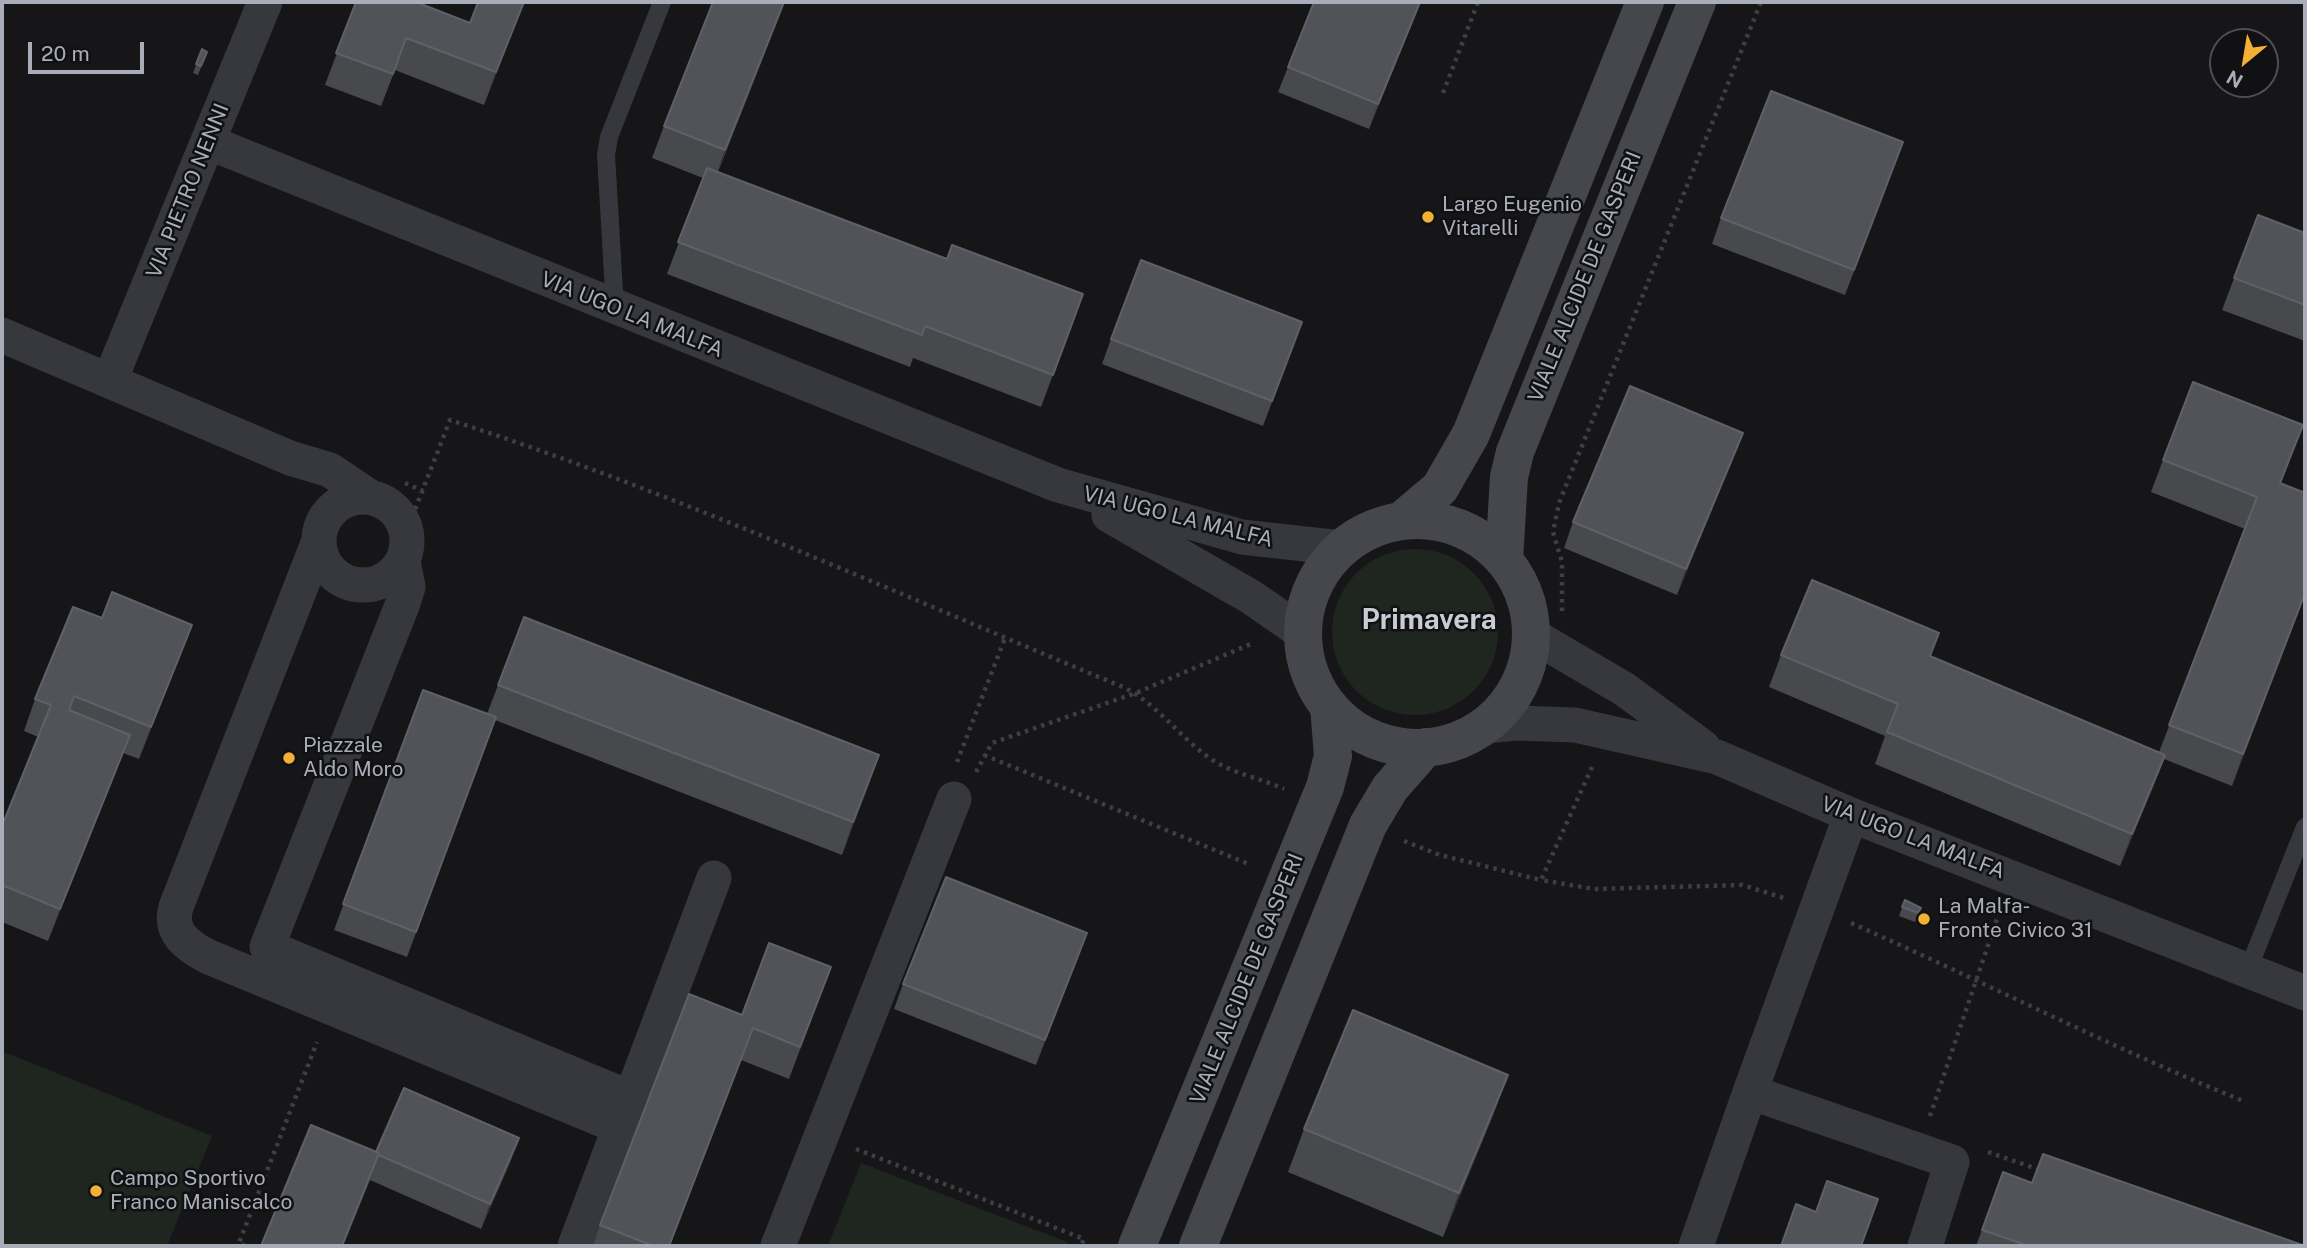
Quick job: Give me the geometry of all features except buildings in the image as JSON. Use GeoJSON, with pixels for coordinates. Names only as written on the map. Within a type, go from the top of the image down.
{"type":"FeatureCollection","features":[{"type":"Feature","properties":{"kind":"street","name":"VIA PIETRO NENNI"},"geometry":{"type":"LineString","coordinates":[[110,380],[265,2]]}},
{"type":"Feature","properties":{"kind":"street"},"geometry":{"type":"LineString","coordinates":[[1401,521],[1440,488],[1471,434],[1645,2]]}},
{"type":"Feature","properties":{"kind":"street","name":"VIALE ALCIDE DE GASPERI"},"geometry":{"type":"LineString","coordinates":[[1504,560],[1509,478],[1515,452],[1697,2]]}},
{"type":"Feature","properties":{"kind":"street","name":"VIA UGO LA MALFA"},"geometry":{"type":"LineString","coordinates":[[208,142],[615,309],[1058,485],[1242,537],[1341,548]]}},
{"type":"Feature","properties":{"kind":"street"},"geometry":{"type":"LineString","coordinates":[[2,335],[290,458],[330,470],[370,498],[394,509],[405,546],[408,587],[267,947],[248,960],[229,962],[209,957]]}},
{"type":"Feature","properties":{"kind":"street"},"geometry":{"type":"LineString","coordinates":[[290,458],[317,489],[327,568],[347,583],[373,585],[386,580],[405,546]]}},
{"type":"Feature","properties":{"kind":"street","name":"VIA UGO LA MALFA"},"geometry":{"type":"LineString","coordinates":[[1058,485],[1197,564],[1297,630]]}},
{"type":"Feature","properties":{"kind":"street"},"geometry":{"type":"LineString","coordinates":[[370,498],[345,500],[321,530],[174,913],[176,930],[181,938],[209,957],[331,1008],[625,1112]]}},
{"type":"Feature","properties":{"kind":"street"},"geometry":{"type":"LineString","coordinates":[[1430,520],[1458,527],[1483,541],[1504,560],[1547,625],[1514,695],[1485,726],[1457,741],[1426,747],[1389,744],[1372,738],[1356,730],[1329,706],[1310,671],[1297,630],[1313,587],[1330,559],[1359,535],[1401,521],[1430,520]]}},
{"type":"Feature","properties":{"kind":"street","name":"VIA UGO LA MALFA"},"geometry":{"type":"LineString","coordinates":[[1547,625],[1624,689],[1717,757]]}},
{"type":"Feature","properties":{"kind":"street","name":"VIALE ALCIDE DE GASPERI"},"geometry":{"type":"LineString","coordinates":[[1137,1246],[1317,808],[1333,756],[1329,706]]}},
{"type":"Feature","properties":{"kind":"street","name":"VIA UGO LA MALFA"},"geometry":{"type":"LineString","coordinates":[[1485,726],[1530,722],[1576,725],[1717,757],[1851,815],[2305,993]]}},
{"type":"Feature","properties":{"kind":"street"},"geometry":{"type":"LineString","coordinates":[[1198,1246],[1368,825],[1390,788],[1426,747]]}},
{"type":"Feature","properties":{"kind":"street"},"geometry":{"type":"LineString","coordinates":[[778,1246],[954,799]]}},
{"type":"Feature","properties":{"kind":"street"},"geometry":{"type":"LineString","coordinates":[[1696,1246],[1851,815]]}},
{"type":"Feature","properties":{"kind":"street"},"geometry":{"type":"LineString","coordinates":[[575,1246],[714,878]]}},
{"type":"Feature","properties":{"kind":"street"},"geometry":{"type":"LineString","coordinates":[[267,947],[625,1112]]}},
{"type":"Feature","properties":{"kind":"street"},"geometry":{"type":"LineString","coordinates":[[1750,1092],[1952,1161],[1925,1246]]}},
{"type":"Feature","properties":{"kind":"lane"},"geometry":{"type":"LineString","coordinates":[[615,309],[606,155],[609,137],[662,2]]}},
{"type":"Feature","properties":{"kind":"lane"},"geometry":{"type":"LineString","coordinates":[[2248,970],[2305,827]]}},
{"type":"Feature","properties":{"kind":"path"},"geometry":{"type":"LineString","coordinates":[[1443,93],[1478,2]]}},
{"type":"Feature","properties":{"kind":"path"},"geometry":{"type":"LineString","coordinates":[[1547,625],[1562,562],[1553,532],[1559,503],[1761,2]]}},
{"type":"Feature","properties":{"kind":"path"},"geometry":{"type":"LineString","coordinates":[[405,546],[450,420],[540,449],[680,503],[1136,693],[1207,756],[1229,770],[1276,785],[1317,808]]}},
{"type":"Feature","properties":{"kind":"path"},"geometry":{"type":"LineString","coordinates":[[1005,638],[953,774],[950,790],[954,799],[971,784],[992,743],[1136,693],[1297,630]]}},
{"type":"Feature","properties":{"kind":"path"},"geometry":{"type":"LineString","coordinates":[[984,755],[1288,880]]}},
{"type":"Feature","properties":{"kind":"path"},"geometry":{"type":"LineString","coordinates":[[1368,825],[1440,855],[1541,880]]}},
{"type":"Feature","properties":{"kind":"path"},"geometry":{"type":"LineString","coordinates":[[1918,1150],[2012,877]]}},
{"type":"Feature","properties":{"kind":"path"},"geometry":{"type":"LineString","coordinates":[[245,1246],[239,1243],[331,1008]]}},
{"type":"Feature","properties":{"kind":"path"},"geometry":{"type":"LineString","coordinates":[[822,1135],[1084,1239],[1081,1246]]}},
{"type":"Feature","properties":{"kind":"path"},"geometry":{"type":"LineString","coordinates":[[1952,1161],[1973,1146],[2051,1174]]}},
{"type":"Feature","properties":{"kind":"shaded area"},"geometry":{"type":"Polygon","coordinates":[[[1415,549],[1447,555],[1474,573],[1492,600],[1498,632],[1492,664],[1474,691],[1447,709],[1415,715],[1383,709],[1356,691],[1338,664],[1332,632],[1338,600],[1356,573],[1383,555],[1415,549]]]}},
{"type":"Feature","properties":{"kind":"shaded area","name":"Campo Sportivo Franco Maniscalco"},"geometry":{"type":"Polygon","coordinates":[[[2,1051],[212,1136],[167,1246],[2,1246],[2,1051]]]}},
{"type":"Feature","properties":{"kind":"shaded area"},"geometry":{"type":"Polygon","coordinates":[[[861,1163],[1067,1242],[1065,1246],[828,1246],[861,1163]]]}},
{"type":"Feature","properties":{"kind":"place","name":"Largo Eugenio Vitarelli"},"geometry":{"type":"Point","coordinates":[1428,217]}},
{"type":"Feature","properties":{"kind":"place","name":"Piazzale Aldo Moro"},"geometry":{"type":"Point","coordinates":[289,758]}},
{"type":"Feature","properties":{"kind":"place","name":"La Malfa- Fronte Civico 31"},"geometry":{"type":"Point","coordinates":[1924,919]}},
{"type":"Feature","properties":{"kind":"place","name":"Campo Sportivo Franco Maniscalco"},"geometry":{"type":"Point","coordinates":[96,1191]}},
{"type":"Feature","properties":{"kind":"district","name":"Primavera"},"geometry":{"type":"Point","coordinates":[1429,620]}}]}
